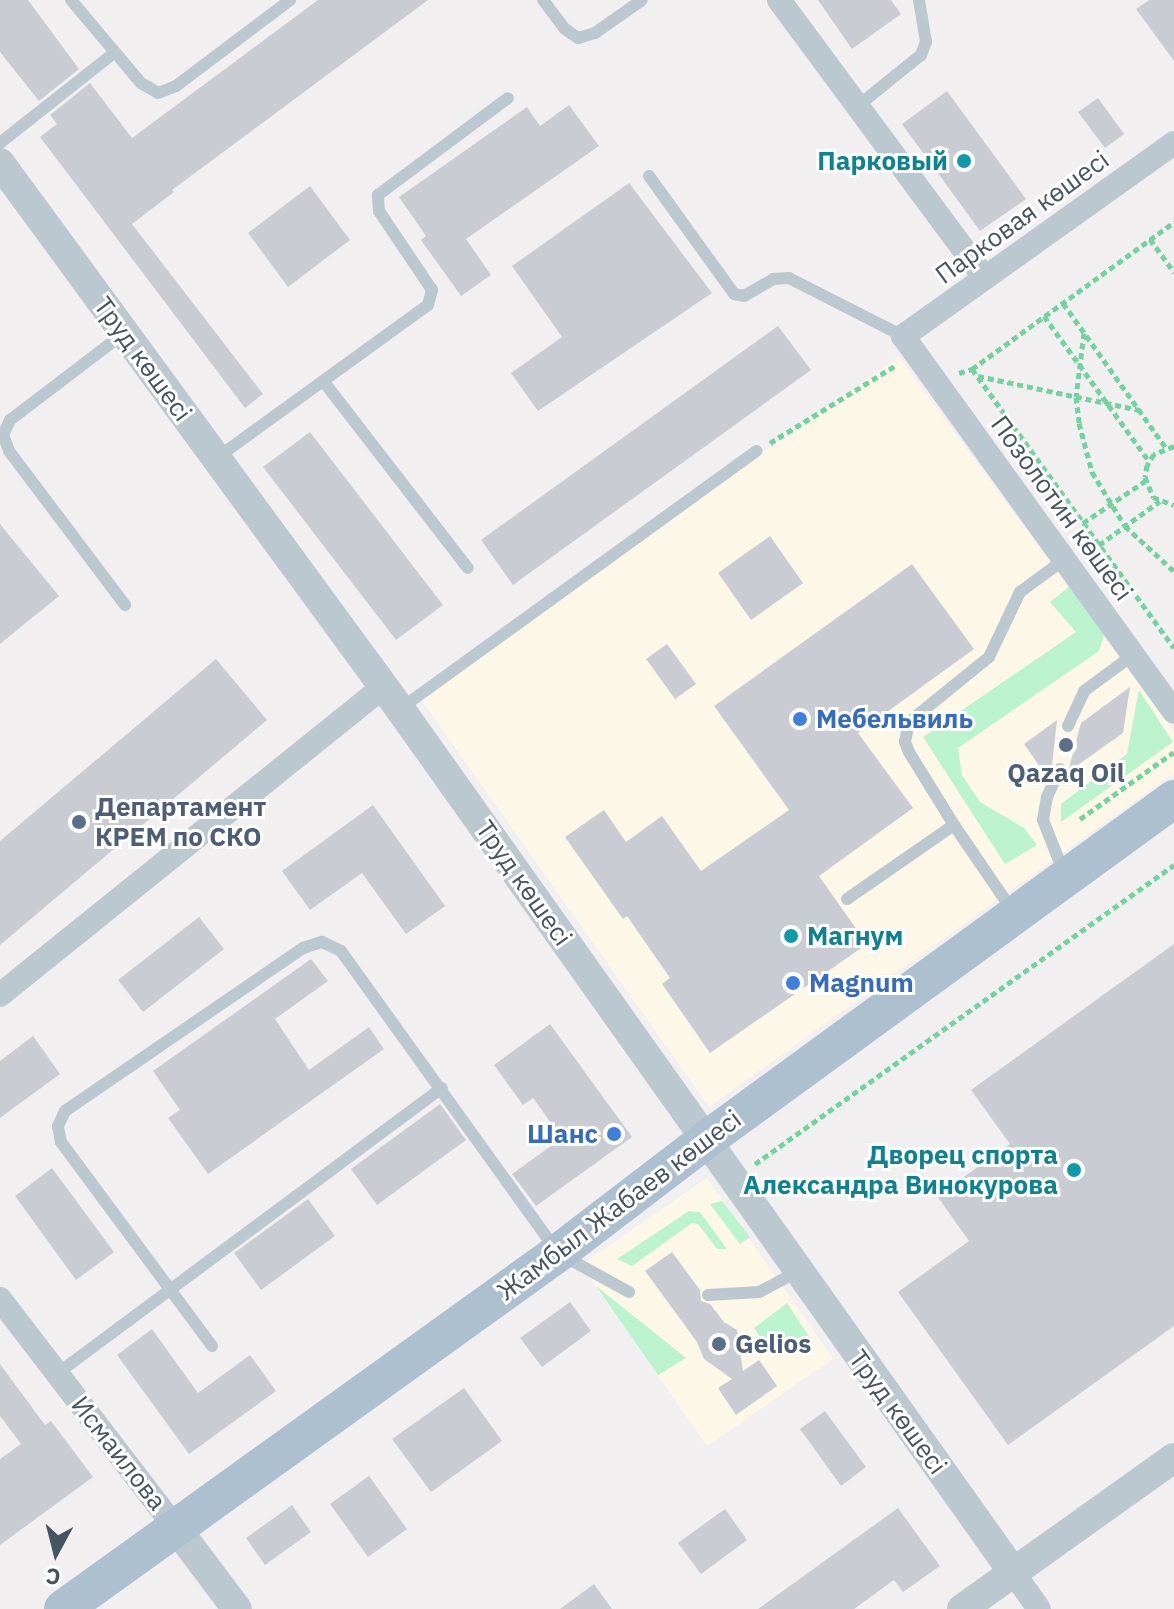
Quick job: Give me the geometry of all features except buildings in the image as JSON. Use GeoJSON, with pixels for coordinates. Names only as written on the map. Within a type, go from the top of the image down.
{"type":"FeatureCollection","features":[{"type":"Feature","properties":{"kind":"main road","name":"Жамбыл Жабаев көшесі"},"geometry":{"type":"LineString","coordinates":[[63,1609],[558,1253],[1014,913],[1174,799]]}},
{"type":"Feature","properties":{"kind":"street"},"geometry":{"type":"LineString","coordinates":[[779,0],[985,278]]}},
{"type":"Feature","properties":{"kind":"street","name":"Парковая көшесі"},"geometry":{"type":"LineString","coordinates":[[910,345],[985,278],[1174,143]]}},
{"type":"Feature","properties":{"kind":"street","name":"Труд көшесі"},"geometry":{"type":"LineString","coordinates":[[0,163],[392,698],[1039,1609]]}},
{"type":"Feature","properties":{"kind":"street","name":"Позолотин көшесі"},"geometry":{"type":"LineString","coordinates":[[910,345],[1174,712]]}},
{"type":"Feature","properties":{"kind":"street"},"geometry":{"type":"LineString","coordinates":[[0,995],[392,698]]}},
{"type":"Feature","properties":{"kind":"street","name":"Исмаилова"},"geometry":{"type":"LineString","coordinates":[[1,1301],[237,1609]]}},
{"type":"Feature","properties":{"kind":"street"},"geometry":{"type":"LineString","coordinates":[[962,1609],[1174,1458]]}},
{"type":"Feature","properties":{"kind":"lane"},"geometry":{"type":"LineString","coordinates":[[71,0],[148,90],[167,91],[290,0]]}},
{"type":"Feature","properties":{"kind":"lane"},"geometry":{"type":"LineString","coordinates":[[543,0],[565,29],[578,38],[595,33],[642,0]]}},
{"type":"Feature","properties":{"kind":"lane"},"geometry":{"type":"LineString","coordinates":[[859,105],[921,55],[926,42],[919,0]]}},
{"type":"Feature","properties":{"kind":"lane"},"geometry":{"type":"LineString","coordinates":[[0,143],[114,53]]}},
{"type":"Feature","properties":{"kind":"lane"},"geometry":{"type":"LineString","coordinates":[[215,459],[422,311],[432,298],[428,282],[379,211],[378,195],[508,98]]}},
{"type":"Feature","properties":{"kind":"lane"},"geometry":{"type":"LineString","coordinates":[[649,176],[734,294],[744,296],[773,279],[789,278],[910,345]]}},
{"type":"Feature","properties":{"kind":"lane"},"geometry":{"type":"LineString","coordinates":[[125,332],[10,420],[3,435],[9,451],[125,605]]}},
{"type":"Feature","properties":{"kind":"lane"},"geometry":{"type":"LineString","coordinates":[[324,382],[468,568]]}},
{"type":"Feature","properties":{"kind":"lane"},"geometry":{"type":"LineString","coordinates":[[392,698],[757,451]]}},
{"type":"Feature","properties":{"kind":"lane"},"geometry":{"type":"LineString","coordinates":[[1014,913],[954,825],[905,742],[909,722],[989,657],[1020,592],[1065,559]]}},
{"type":"Feature","properties":{"kind":"lane"},"geometry":{"type":"LineString","coordinates":[[1068,726],[1084,691],[1133,655]]}},
{"type":"Feature","properties":{"kind":"lane"},"geometry":{"type":"LineString","coordinates":[[1060,769],[1043,809],[1043,820],[1065,876]]}},
{"type":"Feature","properties":{"kind":"lane"},"geometry":{"type":"LineString","coordinates":[[847,899],[954,825]]}},
{"type":"Feature","properties":{"kind":"lane"},"geometry":{"type":"LineString","coordinates":[[212,1346],[61,1142],[58,1126],[65,1111],[303,948],[322,942],[341,951],[558,1253],[629,1292]]}},
{"type":"Feature","properties":{"kind":"lane"},"geometry":{"type":"LineString","coordinates":[[58,1373],[442,1088]]}},
{"type":"Feature","properties":{"kind":"lane"},"geometry":{"type":"LineString","coordinates":[[708,1295],[759,1292],[797,1272]]}},
{"type":"Feature","properties":{"kind":"path"},"geometry":{"type":"LineString","coordinates":[[1174,222],[972,369],[1174,648]]}},
{"type":"Feature","properties":{"kind":"path"},"geometry":{"type":"LineString","coordinates":[[1150,239],[1174,272]]}},
{"type":"Feature","properties":{"kind":"path"},"geometry":{"type":"LineString","coordinates":[[1063,303],[1166,448]]}},
{"type":"Feature","properties":{"kind":"path"},"geometry":{"type":"LineString","coordinates":[[1044,316],[1149,461]]}},
{"type":"Feature","properties":{"kind":"path"},"geometry":{"type":"LineString","coordinates":[[1084,333],[1076,397],[1084,448],[1110,505],[1125,526],[1174,571]]}},
{"type":"Feature","properties":{"kind":"path"},"geometry":{"type":"LineString","coordinates":[[757,451],[910,345]]}},
{"type":"Feature","properties":{"kind":"path"},"geometry":{"type":"LineString","coordinates":[[977,376],[1139,410]]}},
{"type":"Feature","properties":{"kind":"path"},"geometry":{"type":"LineString","coordinates":[[1174,446],[1166,448],[1149,461],[1145,481],[1148,490],[1160,501],[1174,505]]}},
{"type":"Feature","properties":{"kind":"path"},"geometry":{"type":"LineString","coordinates":[[1083,523],[1145,481]]}},
{"type":"Feature","properties":{"kind":"path"},"geometry":{"type":"LineString","coordinates":[[1099,545],[1160,501]]}},
{"type":"Feature","properties":{"kind":"path"},"geometry":{"type":"LineString","coordinates":[[1080,819],[1174,752]]}},
{"type":"Feature","properties":{"kind":"path"},"geometry":{"type":"LineString","coordinates":[[733,1180],[1174,865]]}},
{"type":"Feature","properties":{"kind":"shaded area"},"geometry":{"type":"Polygon","coordinates":[[[899,357],[1174,731],[1174,773],[709,1107],[418,695],[899,357]]]}},
{"type":"Feature","properties":{"kind":"shaded area"},"geometry":{"type":"Polygon","coordinates":[[[707,1178],[833,1359],[707,1446],[581,1265],[707,1178]]]}},
{"type":"Feature","properties":{"kind":"green space"},"geometry":{"type":"Polygon","coordinates":[[[1070,586],[1105,632],[1099,651],[958,748],[962,775],[980,802],[1024,828],[1037,845],[1005,864],[923,737],[1076,632],[1050,602],[1070,586]]]}},
{"type":"Feature","properties":{"kind":"green space"},"geometry":{"type":"Polygon","coordinates":[[[1139,690],[1173,742],[1061,822],[1061,804],[1127,754],[1139,690]]]}},
{"type":"Feature","properties":{"kind":"green space"},"geometry":{"type":"Polygon","coordinates":[[[722,1201],[750,1237],[740,1244],[710,1204],[722,1201]]]}},
{"type":"Feature","properties":{"kind":"green space"},"geometry":{"type":"Polygon","coordinates":[[[689,1211],[700,1212],[727,1249],[717,1249],[698,1224],[692,1223],[632,1266],[617,1259],[689,1211]]]}},
{"type":"Feature","properties":{"kind":"green space"},"geometry":{"type":"Polygon","coordinates":[[[596,1286],[686,1358],[658,1375],[596,1286]]]}},
{"type":"Feature","properties":{"kind":"green space"},"geometry":{"type":"Polygon","coordinates":[[[787,1303],[810,1338],[772,1356],[754,1328],[787,1303]]]}},
{"type":"Feature","properties":{"kind":"place","name":"Парковый"},"geometry":{"type":"Point","coordinates":[964,161]}},
{"type":"Feature","properties":{"kind":"place","name":"Мебельвиль"},"geometry":{"type":"Point","coordinates":[800,719]}},
{"type":"Feature","properties":{"kind":"place","name":"Qazaq Oil"},"geometry":{"type":"Point","coordinates":[1066,745]}},
{"type":"Feature","properties":{"kind":"place","name":"Департамент КРЕМ по СКО"},"geometry":{"type":"Point","coordinates":[79,822]}},
{"type":"Feature","properties":{"kind":"place","name":"Магнум"},"geometry":{"type":"Point","coordinates":[791,936]}},
{"type":"Feature","properties":{"kind":"place","name":"Magnum"},"geometry":{"type":"Point","coordinates":[793,983]}},
{"type":"Feature","properties":{"kind":"place","name":"Шанс"},"geometry":{"type":"Point","coordinates":[614,1134]}},
{"type":"Feature","properties":{"kind":"place","name":"Дворец спорта Александра Винокурова"},"geometry":{"type":"Point","coordinates":[1074,1170]}},
{"type":"Feature","properties":{"kind":"place","name":"Gelios"},"geometry":{"type":"Point","coordinates":[719,1344]}}]}
